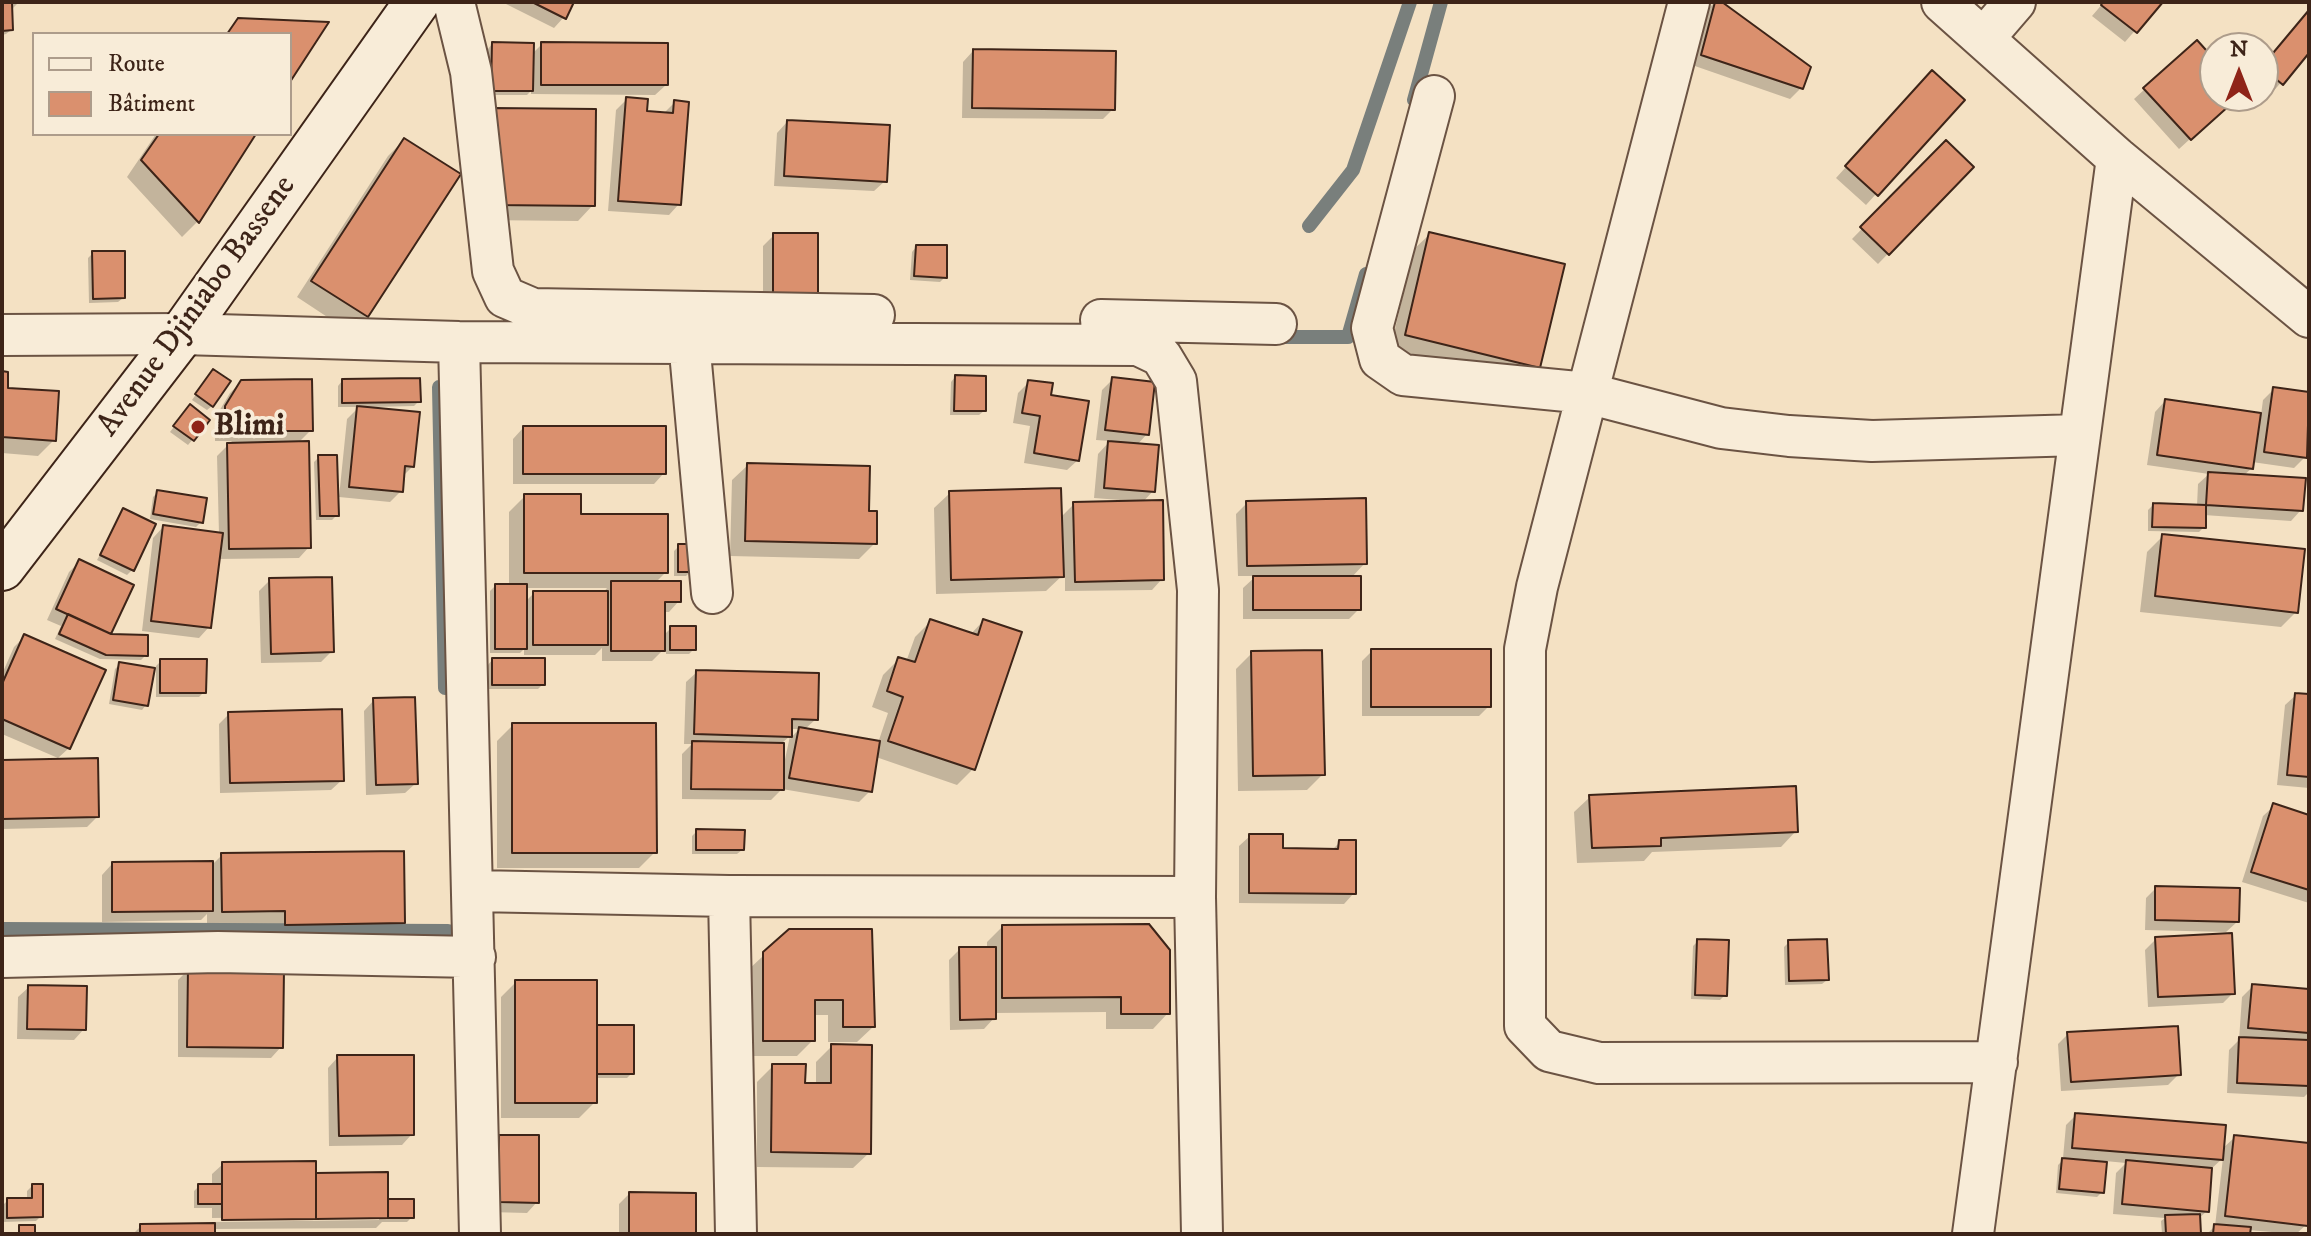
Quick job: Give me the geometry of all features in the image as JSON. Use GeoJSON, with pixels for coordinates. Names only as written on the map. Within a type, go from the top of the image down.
{"type":"FeatureCollection","features":[{"type":"Feature","properties":{"kind":"main road","name":"Avenue Djiniabo Bassene"},"geometry":{"type":"LineString","coordinates":[[2,568],[182,334],[417,2]]}},
{"type":"Feature","properties":{"kind":"street"},"geometry":{"type":"LineString","coordinates":[[454,2],[471,72],[493,271],[505,297],[533,309],[1276,324]]}},
{"type":"Feature","properties":{"kind":"street"},"geometry":{"type":"LineString","coordinates":[[1689,2],[1537,587],[1525,649],[1525,1026],[1549,1051],[1599,1063],[1997,1062]]}},
{"type":"Feature","properties":{"kind":"street"},"geometry":{"type":"LineString","coordinates":[[1942,2],[2117,158],[2309,317]]}},
{"type":"Feature","properties":{"kind":"street"},"geometry":{"type":"LineString","coordinates":[[1984,38],[2015,2]]}},
{"type":"Feature","properties":{"kind":"street"},"geometry":{"type":"LineString","coordinates":[[1434,96],[1372,328],[1380,359],[1403,375],[1587,393],[1721,428],[1789,436],[1872,441],[2080,435]]}},
{"type":"Feature","properties":{"kind":"street"},"geometry":{"type":"LineString","coordinates":[[1973,1234],[2117,158]]}},
{"type":"Feature","properties":{"kind":"street"},"geometry":{"type":"LineString","coordinates":[[2,335],[182,334],[459,342],[1138,345],[1161,356],[1176,381],[1198,590],[1195,897],[1202,1234]]}},
{"type":"Feature","properties":{"kind":"street"},"geometry":{"type":"LineString","coordinates":[[689,341],[712,593]]}},
{"type":"Feature","properties":{"kind":"street"},"geometry":{"type":"LineString","coordinates":[[459,342],[480,1234]]}},
{"type":"Feature","properties":{"kind":"street"},"geometry":{"type":"LineString","coordinates":[[474,891],[729,896],[1195,897]]}},
{"type":"Feature","properties":{"kind":"street"},"geometry":{"type":"LineString","coordinates":[[729,896],[736,1234]]}},
{"type":"Feature","properties":{"kind":"street"},"geometry":{"type":"LineString","coordinates":[[2,957],[218,952],[475,957]]}},
{"type":"Feature","properties":{"kind":"building"},"geometry":{"type":"Polygon","coordinates":[[[532,2],[574,2],[566,19],[532,2]]]}},
{"type":"Feature","properties":{"kind":"building"},"geometry":{"type":"Polygon","coordinates":[[[1715,2],[1722,2],[1811,67],[1803,89],[1701,55],[1715,2]]]}},
{"type":"Feature","properties":{"kind":"building"},"geometry":{"type":"Polygon","coordinates":[[[2103,2],[2163,2],[2137,33],[2101,5],[2103,2]]]}},
{"type":"Feature","properties":{"kind":"building"},"geometry":{"type":"Polygon","coordinates":[[[2,3],[12,3],[13,30],[2,31],[2,3]]]}},
{"type":"Feature","properties":{"kind":"building"},"geometry":{"type":"Polygon","coordinates":[[[2309,10],[2309,53],[2283,85],[2279,82],[2279,46],[2309,10]]]}},
{"type":"Feature","properties":{"kind":"building"},"geometry":{"type":"Polygon","coordinates":[[[238,18],[329,22],[292,79],[292,32],[228,32],[238,18]]]}},
{"type":"Feature","properties":{"kind":"building"},"geometry":{"type":"Polygon","coordinates":[[[2197,40],[2199,112],[2222,112],[2191,140],[2143,88],[2197,40]]]}},
{"type":"Feature","properties":{"kind":"building"},"geometry":{"type":"Polygon","coordinates":[[[492,42],[534,43],[533,91],[491,91],[492,42]]]}},
{"type":"Feature","properties":{"kind":"building"},"geometry":{"type":"Polygon","coordinates":[[[541,42],[668,43],[668,85],[541,85],[541,42]]]}},
{"type":"Feature","properties":{"kind":"building"},"geometry":{"type":"Polygon","coordinates":[[[973,49],[1116,51],[1115,110],[972,108],[973,49]]]}},
{"type":"Feature","properties":{"kind":"building"},"geometry":{"type":"Polygon","coordinates":[[[1932,70],[1965,100],[1878,196],[1845,166],[1932,70]]]}},
{"type":"Feature","properties":{"kind":"building"},"geometry":{"type":"Polygon","coordinates":[[[626,97],[648,99],[647,111],[673,113],[674,100],[689,102],[681,205],[618,201],[626,97]]]}},
{"type":"Feature","properties":{"kind":"building"},"geometry":{"type":"Polygon","coordinates":[[[493,108],[596,109],[595,206],[493,205],[493,108]]]}},
{"type":"Feature","properties":{"kind":"building"},"geometry":{"type":"Polygon","coordinates":[[[787,120],[890,125],[887,182],[784,176],[787,120]]]}},
{"type":"Feature","properties":{"kind":"building"},"geometry":{"type":"Polygon","coordinates":[[[158,136],[255,136],[199,223],[141,160],[158,136]]]}},
{"type":"Feature","properties":{"kind":"building"},"geometry":{"type":"Polygon","coordinates":[[[404,138],[461,174],[368,317],[311,281],[404,138]]]}},
{"type":"Feature","properties":{"kind":"building"},"geometry":{"type":"Polygon","coordinates":[[[1946,140],[1974,167],[1889,255],[1860,227],[1946,140]]]}},
{"type":"Feature","properties":{"kind":"building"},"geometry":{"type":"Polygon","coordinates":[[[1429,232],[1565,264],[1540,368],[1405,335],[1429,232]]]}},
{"type":"Feature","properties":{"kind":"building"},"geometry":{"type":"Polygon","coordinates":[[[773,233],[818,233],[818,299],[773,299],[773,233]]]}},
{"type":"Feature","properties":{"kind":"building"},"geometry":{"type":"Polygon","coordinates":[[[916,245],[947,245],[947,278],[914,276],[916,245]]]}},
{"type":"Feature","properties":{"kind":"building"},"geometry":{"type":"Polygon","coordinates":[[[92,251],[125,251],[125,298],[93,299],[92,251]]]}},
{"type":"Feature","properties":{"kind":"building"},"geometry":{"type":"Polygon","coordinates":[[[213,369],[231,381],[213,407],[195,394],[213,369]]]}},
{"type":"Feature","properties":{"kind":"building"},"geometry":{"type":"Polygon","coordinates":[[[2,371],[8,372],[8,388],[59,391],[56,441],[2,437],[2,371]]]}},
{"type":"Feature","properties":{"kind":"building"},"geometry":{"type":"Polygon","coordinates":[[[955,375],[986,376],[986,411],[954,411],[955,375]]]}},
{"type":"Feature","properties":{"kind":"building"},"geometry":{"type":"Polygon","coordinates":[[[1112,377],[1155,382],[1149,435],[1105,430],[1112,377]]]}},
{"type":"Feature","properties":{"kind":"building"},"geometry":{"type":"Polygon","coordinates":[[[420,378],[421,402],[342,403],[342,379],[420,378]]]}},
{"type":"Feature","properties":{"kind":"building"},"geometry":{"type":"Polygon","coordinates":[[[312,379],[313,431],[225,431],[225,406],[241,380],[312,379]]]}},
{"type":"Feature","properties":{"kind":"building"},"geometry":{"type":"Polygon","coordinates":[[[1028,380],[1053,383],[1051,395],[1089,401],[1079,461],[1034,453],[1040,416],[1022,413],[1028,380]]]}},
{"type":"Feature","properties":{"kind":"building"},"geometry":{"type":"Polygon","coordinates":[[[2273,387],[2309,392],[2307,458],[2264,452],[2273,387]]]}},
{"type":"Feature","properties":{"kind":"building"},"geometry":{"type":"Polygon","coordinates":[[[2165,399],[2261,413],[2253,469],[2157,455],[2165,399]]]}},
{"type":"Feature","properties":{"kind":"building"},"geometry":{"type":"Polygon","coordinates":[[[190,404],[210,420],[194,441],[173,426],[190,404]]]}},
{"type":"Feature","properties":{"kind":"building"},"geometry":{"type":"Polygon","coordinates":[[[357,406],[420,412],[414,467],[405,466],[403,492],[349,487],[357,406]]]}},
{"type":"Feature","properties":{"kind":"building"},"geometry":{"type":"Polygon","coordinates":[[[523,426],[666,426],[666,474],[523,474],[523,426]]]}},
{"type":"Feature","properties":{"kind":"building"},"geometry":{"type":"Polygon","coordinates":[[[309,441],[311,548],[229,549],[227,443],[309,441]]]}},
{"type":"Feature","properties":{"kind":"building"},"geometry":{"type":"Polygon","coordinates":[[[1108,441],[1159,445],[1155,492],[1104,488],[1108,441]]]}},
{"type":"Feature","properties":{"kind":"building"},"geometry":{"type":"Polygon","coordinates":[[[318,455],[337,455],[339,516],[320,516],[318,455]]]}},
{"type":"Feature","properties":{"kind":"building"},"geometry":{"type":"Polygon","coordinates":[[[747,463],[870,466],[869,511],[877,511],[877,544],[745,541],[747,463]]]}},
{"type":"Feature","properties":{"kind":"building"},"geometry":{"type":"Polygon","coordinates":[[[2208,472],[2306,478],[2303,511],[2206,505],[2208,472]]]}},
{"type":"Feature","properties":{"kind":"building"},"geometry":{"type":"Polygon","coordinates":[[[1061,488],[1064,577],[951,580],[949,491],[1061,488]]]}},
{"type":"Feature","properties":{"kind":"building"},"geometry":{"type":"Polygon","coordinates":[[[157,490],[207,498],[203,523],[153,514],[157,490]]]}},
{"type":"Feature","properties":{"kind":"building"},"geometry":{"type":"Polygon","coordinates":[[[524,494],[581,494],[581,514],[668,514],[668,573],[524,573],[524,494]]]}},
{"type":"Feature","properties":{"kind":"building"},"geometry":{"type":"Polygon","coordinates":[[[1366,498],[1367,564],[1247,566],[1246,501],[1366,498]]]}},
{"type":"Feature","properties":{"kind":"building"},"geometry":{"type":"Polygon","coordinates":[[[1163,500],[1164,580],[1075,582],[1073,502],[1163,500]]]}},
{"type":"Feature","properties":{"kind":"building"},"geometry":{"type":"Polygon","coordinates":[[[2153,503],[2206,505],[2206,528],[2152,527],[2153,503]]]}},
{"type":"Feature","properties":{"kind":"building"},"geometry":{"type":"Polygon","coordinates":[[[123,508],[156,524],[134,571],[100,555],[123,508]]]}},
{"type":"Feature","properties":{"kind":"building"},"geometry":{"type":"Polygon","coordinates":[[[163,525],[223,533],[211,628],[151,621],[163,525]]]}},
{"type":"Feature","properties":{"kind":"building"},"geometry":{"type":"Polygon","coordinates":[[[2162,534],[2305,549],[2298,613],[2155,596],[2162,534]]]}},
{"type":"Feature","properties":{"kind":"building"},"geometry":{"type":"Polygon","coordinates":[[[678,544],[693,544],[693,572],[678,572],[678,544]]]}},
{"type":"Feature","properties":{"kind":"building"},"geometry":{"type":"Polygon","coordinates":[[[79,559],[134,585],[111,634],[56,609],[79,559]]]}},
{"type":"Feature","properties":{"kind":"building"},"geometry":{"type":"Polygon","coordinates":[[[1253,576],[1361,576],[1361,610],[1253,610],[1253,576]]]}},
{"type":"Feature","properties":{"kind":"building"},"geometry":{"type":"Polygon","coordinates":[[[332,577],[334,652],[271,654],[269,578],[332,577]]]}},
{"type":"Feature","properties":{"kind":"building"},"geometry":{"type":"Polygon","coordinates":[[[611,581],[681,581],[681,602],[665,602],[665,651],[611,651],[611,581]]]}},
{"type":"Feature","properties":{"kind":"building"},"geometry":{"type":"Polygon","coordinates":[[[495,584],[527,584],[527,649],[495,649],[495,584]]]}},
{"type":"Feature","properties":{"kind":"building"},"geometry":{"type":"Polygon","coordinates":[[[533,591],[608,591],[608,645],[533,645],[533,591]]]}},
{"type":"Feature","properties":{"kind":"building"},"geometry":{"type":"Polygon","coordinates":[[[68,614],[111,634],[148,635],[148,656],[106,655],[59,634],[68,614]]]}},
{"type":"Feature","properties":{"kind":"building"},"geometry":{"type":"Polygon","coordinates":[[[930,619],[978,635],[983,619],[1022,632],[975,770],[888,741],[903,697],[887,691],[898,657],[915,662],[930,619]]]}},
{"type":"Feature","properties":{"kind":"building"},"geometry":{"type":"Polygon","coordinates":[[[670,626],[696,626],[696,650],[670,650],[670,626]]]}},
{"type":"Feature","properties":{"kind":"building"},"geometry":{"type":"Polygon","coordinates":[[[24,634],[106,670],[70,749],[2,719],[2,684],[24,634]]]}},
{"type":"Feature","properties":{"kind":"building"},"geometry":{"type":"Polygon","coordinates":[[[1371,649],[1491,649],[1491,707],[1371,707],[1371,649]]]}},
{"type":"Feature","properties":{"kind":"building"},"geometry":{"type":"Polygon","coordinates":[[[1322,650],[1325,775],[1253,776],[1251,651],[1322,650]]]}},
{"type":"Feature","properties":{"kind":"building"},"geometry":{"type":"Polygon","coordinates":[[[492,658],[545,658],[545,685],[492,685],[492,658]]]}},
{"type":"Feature","properties":{"kind":"building"},"geometry":{"type":"Polygon","coordinates":[[[160,659],[207,659],[206,693],[160,693],[160,659]]]}},
{"type":"Feature","properties":{"kind":"building"},"geometry":{"type":"Polygon","coordinates":[[[119,662],[155,668],[148,706],[113,700],[119,662]]]}},
{"type":"Feature","properties":{"kind":"building"},"geometry":{"type":"Polygon","coordinates":[[[696,670],[819,673],[818,720],[792,719],[792,737],[694,734],[696,670]]]}},
{"type":"Feature","properties":{"kind":"building"},"geometry":{"type":"Polygon","coordinates":[[[2295,693],[2309,694],[2309,777],[2287,775],[2295,693]]]}},
{"type":"Feature","properties":{"kind":"building"},"geometry":{"type":"Polygon","coordinates":[[[415,697],[418,784],[376,785],[373,698],[415,697]]]}},
{"type":"Feature","properties":{"kind":"building"},"geometry":{"type":"Polygon","coordinates":[[[342,709],[344,781],[230,783],[228,712],[342,709]]]}},
{"type":"Feature","properties":{"kind":"building"},"geometry":{"type":"Polygon","coordinates":[[[512,723],[656,723],[657,853],[512,853],[512,723]]]}},
{"type":"Feature","properties":{"kind":"building"},"geometry":{"type":"Polygon","coordinates":[[[799,727],[880,741],[872,792],[789,778],[799,727]]]}},
{"type":"Feature","properties":{"kind":"building"},"geometry":{"type":"Polygon","coordinates":[[[692,741],[784,743],[784,790],[691,789],[692,741]]]}},
{"type":"Feature","properties":{"kind":"building"},"geometry":{"type":"Polygon","coordinates":[[[98,758],[99,817],[2,819],[2,760],[98,758]]]}},
{"type":"Feature","properties":{"kind":"building"},"geometry":{"type":"Polygon","coordinates":[[[1796,786],[1798,832],[1661,838],[1661,846],[1592,848],[1589,795],[1796,786]]]}},
{"type":"Feature","properties":{"kind":"building"},"geometry":{"type":"Polygon","coordinates":[[[2273,803],[2309,815],[2309,890],[2251,872],[2273,803]]]}},
{"type":"Feature","properties":{"kind":"building"},"geometry":{"type":"Polygon","coordinates":[[[696,829],[745,830],[744,850],[696,850],[696,829]]]}},
{"type":"Feature","properties":{"kind":"building"},"geometry":{"type":"Polygon","coordinates":[[[1249,834],[1283,834],[1283,848],[1338,849],[1339,840],[1356,840],[1356,894],[1249,893],[1249,834]]]}},
{"type":"Feature","properties":{"kind":"building"},"geometry":{"type":"Polygon","coordinates":[[[404,851],[405,923],[285,925],[285,911],[222,912],[221,853],[404,851]]]}},
{"type":"Feature","properties":{"kind":"building"},"geometry":{"type":"Polygon","coordinates":[[[213,861],[213,911],[112,912],[112,862],[213,861]]]}},
{"type":"Feature","properties":{"kind":"building"},"geometry":{"type":"Polygon","coordinates":[[[2155,886],[2240,888],[2239,922],[2155,920],[2155,886]]]}},
{"type":"Feature","properties":{"kind":"building"},"geometry":{"type":"Polygon","coordinates":[[[1149,924],[1170,950],[1170,1014],[1121,1014],[1121,997],[1002,998],[1002,925],[1149,924]]]}},
{"type":"Feature","properties":{"kind":"building"},"geometry":{"type":"Polygon","coordinates":[[[789,929],[872,929],[875,1027],[843,1027],[843,1000],[815,1000],[815,1041],[763,1041],[763,952],[789,929]]]}},
{"type":"Feature","properties":{"kind":"building"},"geometry":{"type":"Polygon","coordinates":[[[2232,933],[2235,994],[2158,997],[2155,937],[2232,933]]]}},
{"type":"Feature","properties":{"kind":"building"},"geometry":{"type":"Polygon","coordinates":[[[1697,939],[1729,940],[1727,996],[1695,995],[1697,939]]]}},
{"type":"Feature","properties":{"kind":"building"},"geometry":{"type":"Polygon","coordinates":[[[1827,939],[1829,980],[1789,981],[1788,940],[1827,939]]]}},
{"type":"Feature","properties":{"kind":"building"},"geometry":{"type":"Polygon","coordinates":[[[959,947],[996,947],[996,1019],[960,1020],[959,947]]]}},
{"type":"Feature","properties":{"kind":"building"},"geometry":{"type":"Polygon","coordinates":[[[188,967],[284,969],[283,1048],[187,1047],[188,967]]]}},
{"type":"Feature","properties":{"kind":"building"},"geometry":{"type":"Polygon","coordinates":[[[515,980],[597,980],[597,1103],[515,1103],[515,980]]]}},
{"type":"Feature","properties":{"kind":"building"},"geometry":{"type":"Polygon","coordinates":[[[2252,984],[2309,989],[2309,1033],[2248,1028],[2252,984]]]}},
{"type":"Feature","properties":{"kind":"building"},"geometry":{"type":"Polygon","coordinates":[[[28,985],[87,986],[86,1030],[27,1029],[28,985]]]}},
{"type":"Feature","properties":{"kind":"building"},"geometry":{"type":"Polygon","coordinates":[[[597,1025],[634,1025],[634,1074],[597,1074],[597,1025]]]}},
{"type":"Feature","properties":{"kind":"building"},"geometry":{"type":"Polygon","coordinates":[[[2178,1026],[2181,1075],[2071,1082],[2067,1032],[2178,1026]]]}},
{"type":"Feature","properties":{"kind":"building"},"geometry":{"type":"Polygon","coordinates":[[[2239,1037],[2309,1040],[2309,1086],[2237,1083],[2239,1037]]]}},
{"type":"Feature","properties":{"kind":"building"},"geometry":{"type":"Polygon","coordinates":[[[831,1044],[872,1045],[871,1154],[771,1152],[772,1064],[806,1064],[805,1083],[831,1083],[831,1044]]]}},
{"type":"Feature","properties":{"kind":"building"},"geometry":{"type":"Polygon","coordinates":[[[337,1055],[414,1055],[414,1135],[339,1136],[337,1055]]]}},
{"type":"Feature","properties":{"kind":"building"},"geometry":{"type":"Polygon","coordinates":[[[2075,1113],[2226,1125],[2223,1160],[2072,1148],[2075,1113]]]}},
{"type":"Feature","properties":{"kind":"building"},"geometry":{"type":"Polygon","coordinates":[[[499,1135],[539,1135],[539,1203],[499,1202],[499,1135]]]}},
{"type":"Feature","properties":{"kind":"building"},"geometry":{"type":"Polygon","coordinates":[[[2234,1135],[2309,1143],[2308,1226],[2225,1216],[2234,1135]]]}},
{"type":"Feature","properties":{"kind":"building"},"geometry":{"type":"Polygon","coordinates":[[[2062,1158],[2107,1162],[2104,1193],[2059,1189],[2062,1158]]]}},
{"type":"Feature","properties":{"kind":"building"},"geometry":{"type":"Polygon","coordinates":[[[2126,1160],[2212,1168],[2209,1212],[2122,1204],[2126,1160]]]}},
{"type":"Feature","properties":{"kind":"building"},"geometry":{"type":"Polygon","coordinates":[[[316,1161],[316,1219],[222,1220],[222,1162],[316,1161]]]}},
{"type":"Feature","properties":{"kind":"building"},"geometry":{"type":"Polygon","coordinates":[[[388,1172],[388,1218],[316,1219],[316,1173],[388,1172]]]}},
{"type":"Feature","properties":{"kind":"building"},"geometry":{"type":"Polygon","coordinates":[[[32,1184],[43,1184],[43,1217],[7,1218],[7,1198],[32,1198],[32,1184]]]}},
{"type":"Feature","properties":{"kind":"building"},"geometry":{"type":"Polygon","coordinates":[[[198,1184],[222,1184],[222,1204],[198,1204],[198,1184]]]}},
{"type":"Feature","properties":{"kind":"building"},"geometry":{"type":"Polygon","coordinates":[[[629,1192],[696,1193],[696,1234],[629,1234],[629,1192]]]}},
{"type":"Feature","properties":{"kind":"building"},"geometry":{"type":"Polygon","coordinates":[[[388,1199],[414,1199],[414,1218],[388,1218],[388,1199]]]}},
{"type":"Feature","properties":{"kind":"building"},"geometry":{"type":"Polygon","coordinates":[[[2200,1214],[2201,1234],[2166,1234],[2165,1215],[2200,1214]]]}},
{"type":"Feature","properties":{"kind":"building"},"geometry":{"type":"Polygon","coordinates":[[[215,1223],[215,1234],[140,1234],[140,1224],[215,1223]]]}},
{"type":"Feature","properties":{"kind":"building"},"geometry":{"type":"Polygon","coordinates":[[[2214,1224],[2251,1227],[2250,1234],[2213,1234],[2214,1224]]]}},
{"type":"Feature","properties":{"kind":"building"},"geometry":{"type":"Polygon","coordinates":[[[19,1225],[35,1225],[35,1234],[19,1234],[19,1225]]]}},
{"type":"Feature","properties":{"kind":"waterway"},"geometry":{"type":"LineString","coordinates":[[1309,226],[1353,170],[1410,2]]}},
{"type":"Feature","properties":{"kind":"waterway"},"geometry":{"type":"LineString","coordinates":[[1414,100],[1441,2]]}},
{"type":"Feature","properties":{"kind":"waterway"},"geometry":{"type":"LineString","coordinates":[[1271,337],[1348,337],[1366,274]]}},
{"type":"Feature","properties":{"kind":"waterway"},"geometry":{"type":"LineString","coordinates":[[439,387],[445,688]]}},
{"type":"Feature","properties":{"kind":"waterway"},"geometry":{"type":"LineString","coordinates":[[2,929],[448,931]]}},
{"type":"Feature","properties":{"kind":"place","name":"Blimi"},"geometry":{"type":"Point","coordinates":[198,427]}}]}
